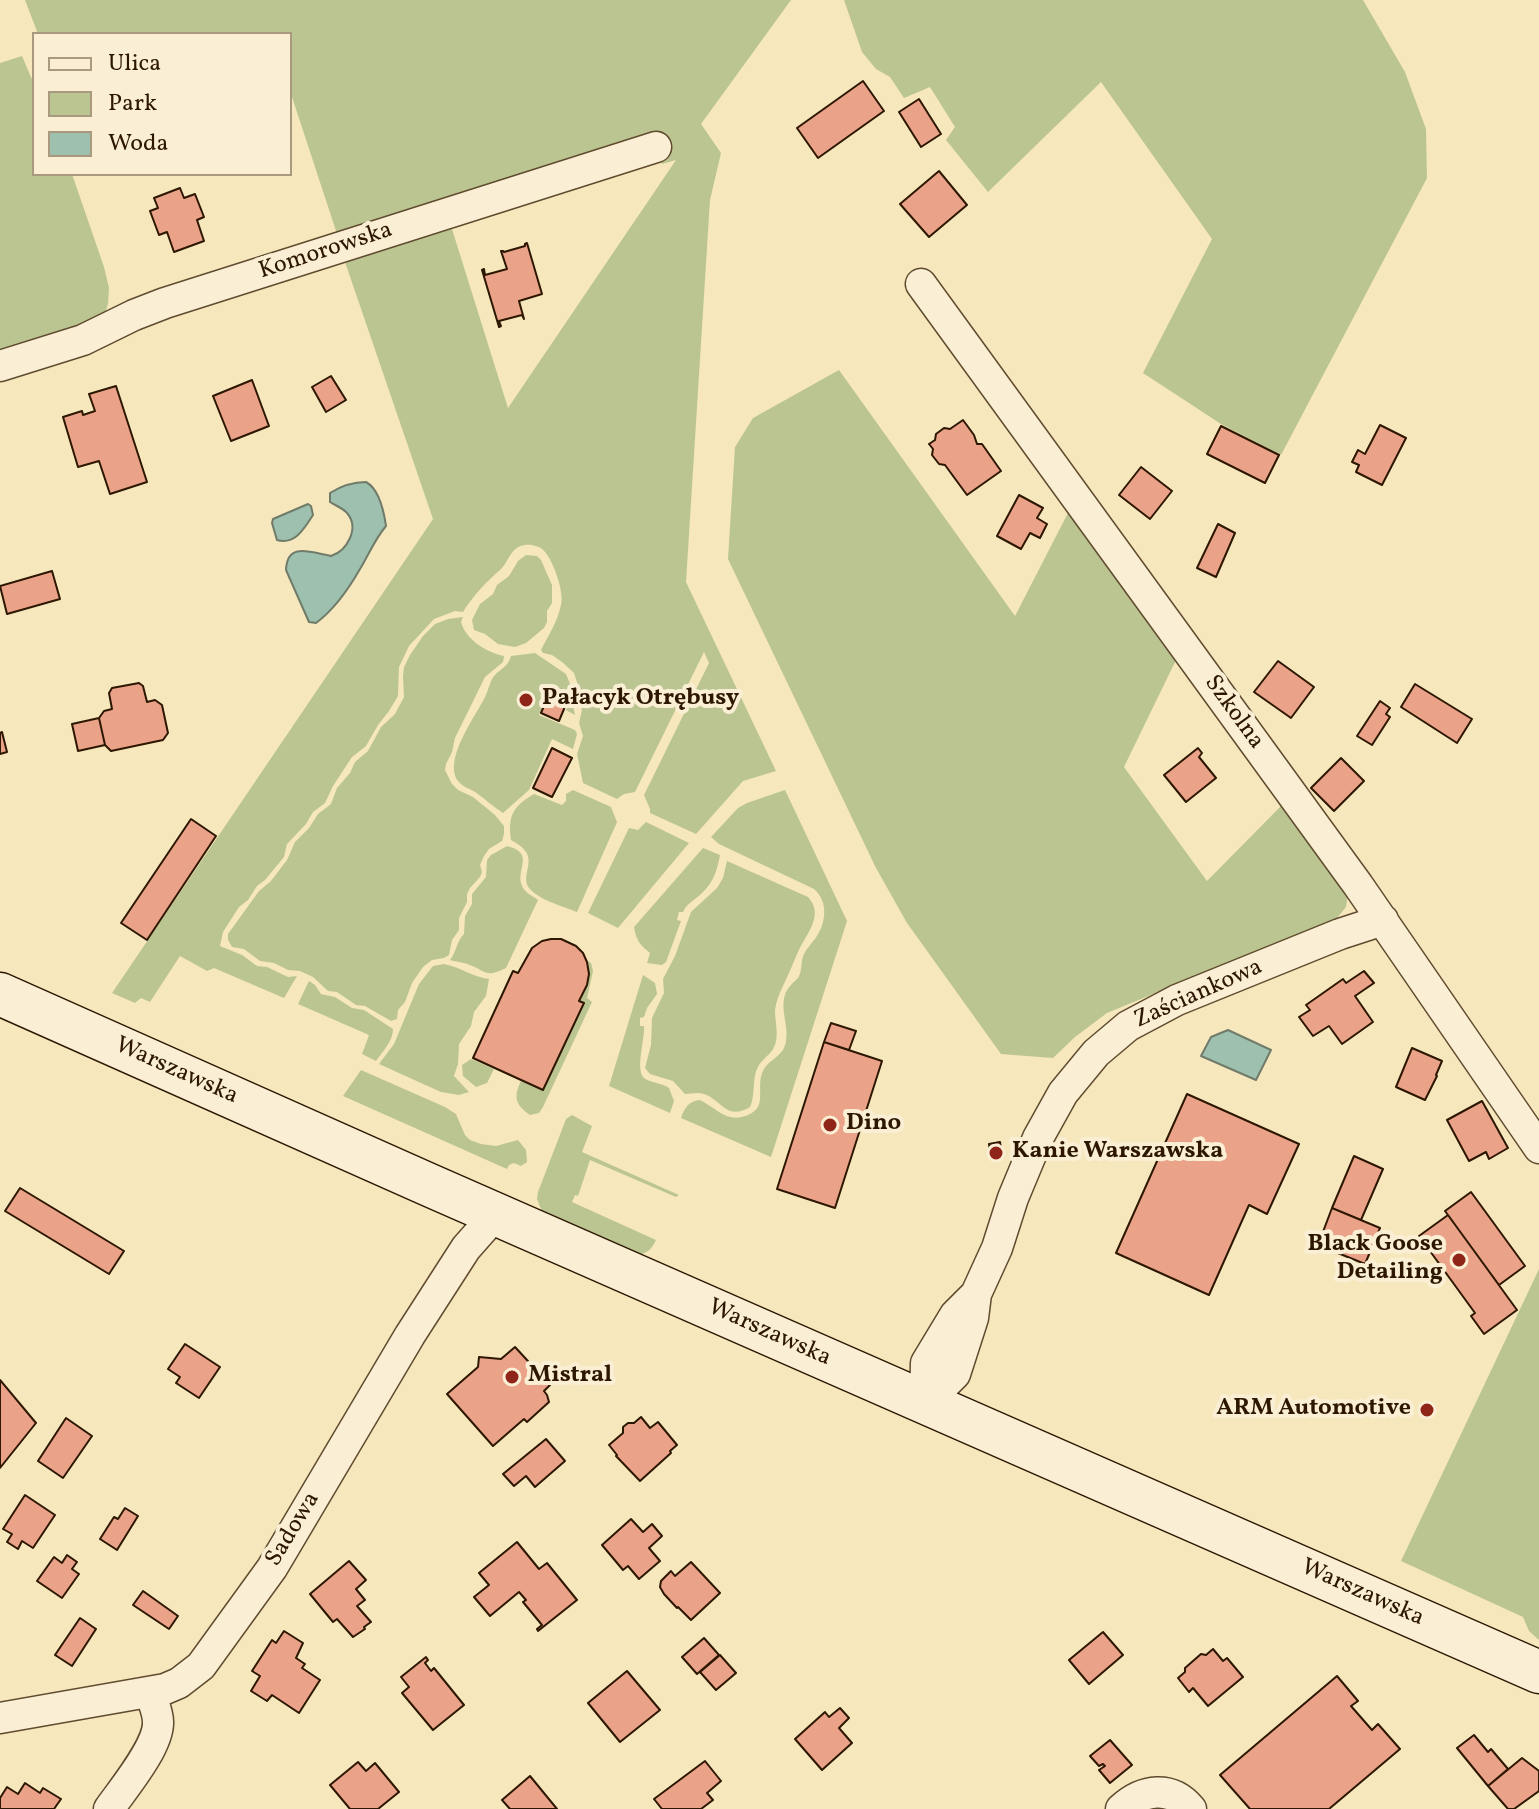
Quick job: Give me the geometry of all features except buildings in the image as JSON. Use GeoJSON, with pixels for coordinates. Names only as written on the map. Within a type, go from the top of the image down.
{"type":"FeatureCollection","features":[{"type":"Feature","properties":{"kind":"main road","name":"Warszawska"},"geometry":{"type":"LineString","coordinates":[[0,994],[1539,1672]]}},
{"type":"Feature","properties":{"kind":"street","name":"Komorowska"},"geometry":{"type":"LineString","coordinates":[[0,366],[83,340],[165,303],[656,147]]}},
{"type":"Feature","properties":{"kind":"street","name":"Szkolna"},"geometry":{"type":"LineString","coordinates":[[921,284],[1383,920],[1539,1148]]}},
{"type":"Feature","properties":{"kind":"street","name":"Zaściankowa"},"geometry":{"type":"LineString","coordinates":[[925,1404],[955,1374],[973,1318],[976,1294],[997,1248],[1013,1198],[1038,1138],[1063,1093],[1107,1042],[1128,1026],[1177,1000],[1340,934],[1383,920]]}},
{"type":"Feature","properties":{"kind":"street","name":"Sadowa"},"geometry":{"type":"LineString","coordinates":[[0,1718],[165,1689],[179,1683],[201,1666],[272,1568],[410,1335],[466,1248],[496,1214]]}},
{"type":"Feature","properties":{"kind":"street"},"geometry":{"type":"LineString","coordinates":[[109,1809],[146,1756],[156,1736],[157,1713],[150,1692]]}},
{"type":"Feature","properties":{"kind":"street"},"geometry":{"type":"LineString","coordinates":[[1121,1809],[1150,1793],[1168,1793],[1183,1800],[1191,1809]]}},
{"type":"Feature","properties":{"kind":"green space"},"geometry":{"type":"Polygon","coordinates":[[[25,0],[791,0],[701,124],[721,153],[710,200],[686,582],[776,771],[743,781],[696,834],[650,813],[644,795],[709,663],[704,652],[635,792],[617,799],[583,783],[577,754],[583,736],[579,723],[582,710],[577,682],[574,673],[562,662],[541,650],[559,611],[562,599],[559,584],[550,559],[542,549],[532,545],[520,546],[463,612],[455,611],[434,619],[409,646],[399,667],[398,696],[389,711],[366,746],[352,757],[325,803],[313,812],[287,844],[284,857],[239,907],[223,932],[220,946],[242,955],[257,966],[267,967],[288,977],[297,976],[284,998],[214,968],[207,971],[180,956],[150,1002],[141,998],[135,1003],[112,993],[433,519],[345,262],[452,229],[508,408],[676,160],[662,164],[656,144],[338,237],[292,97],[292,32],[37,32],[25,0]]]}},
{"type":"Feature","properties":{"kind":"green space"},"geometry":{"type":"Polygon","coordinates":[[[844,0],[1363,0],[1405,72],[1426,129],[1427,178],[1281,455],[1221,424],[1143,373],[1212,239],[1101,82],[988,192],[946,140],[955,127],[930,87],[904,98],[890,77],[876,69],[862,52],[844,0]]]}},
{"type":"Feature","properties":{"kind":"green space"},"geometry":{"type":"Polygon","coordinates":[[[22,56],[32,79],[32,176],[73,176],[109,288],[104,317],[0,353],[0,63],[22,56]]]}},
{"type":"Feature","properties":{"kind":"green space"},"geometry":{"type":"Polygon","coordinates":[[[839,370],[1015,616],[1069,511],[1177,658],[1124,767],[1207,881],[1283,804],[1348,894],[1346,907],[1337,918],[1107,1013],[1053,1058],[1001,1054],[907,923],[876,868],[728,559],[735,447],[753,418],[839,370]]]}},
{"type":"Feature","properties":{"kind":"green space"},"geometry":{"type":"Polygon","coordinates":[[[526,555],[537,556],[541,560],[552,585],[552,603],[547,611],[547,622],[526,643],[515,647],[498,644],[474,630],[472,620],[480,604],[493,594],[497,585],[526,555]]]}},
{"type":"Feature","properties":{"kind":"green space"},"geometry":{"type":"Polygon","coordinates":[[[463,617],[461,622],[472,640],[490,652],[504,656],[503,662],[485,677],[455,738],[445,770],[458,790],[473,797],[495,815],[504,826],[504,834],[502,841],[484,856],[480,865],[482,872],[467,894],[467,902],[459,918],[459,930],[452,940],[449,955],[432,960],[423,967],[398,1010],[397,1019],[391,1021],[365,1006],[356,1005],[337,992],[328,991],[313,977],[260,961],[244,949],[232,947],[228,934],[259,891],[287,860],[295,842],[318,814],[331,804],[337,788],[355,762],[368,751],[381,727],[395,714],[404,697],[404,667],[423,636],[435,624],[463,617]]]}},
{"type":"Feature","properties":{"kind":"green space"},"geometry":{"type":"Polygon","coordinates":[[[535,653],[566,674],[575,696],[575,715],[566,710],[571,696],[550,688],[539,715],[575,730],[577,734],[573,749],[552,739],[529,790],[503,813],[458,781],[454,762],[462,739],[494,676],[511,656],[535,653]]]}},
{"type":"Feature","properties":{"kind":"green space"},"geometry":{"type":"Polygon","coordinates":[[[573,790],[611,807],[617,822],[577,912],[546,900],[530,889],[526,880],[528,857],[523,848],[511,840],[510,832],[511,818],[516,808],[534,794],[562,805],[566,794],[573,790]]]}},
{"type":"Feature","properties":{"kind":"green space"},"geometry":{"type":"Polygon","coordinates":[[[785,790],[847,921],[771,1157],[681,1118],[688,1105],[700,1100],[729,1117],[752,1113],[760,1102],[762,1073],[785,1046],[784,998],[800,975],[804,954],[822,927],[822,900],[814,889],[719,844],[711,837],[738,808],[785,790]]]}},
{"type":"Feature","properties":{"kind":"green space"},"geometry":{"type":"Polygon","coordinates":[[[646,822],[689,843],[618,928],[588,913],[629,828],[638,830],[646,822]]]}},
{"type":"Feature","properties":{"kind":"green space"},"geometry":{"type":"Polygon","coordinates":[[[507,846],[521,853],[522,886],[538,900],[506,968],[487,973],[450,960],[464,934],[465,916],[472,904],[472,894],[486,877],[487,860],[507,846]]]}},
{"type":"Feature","properties":{"kind":"green space"},"geometry":{"type":"Polygon","coordinates":[[[703,848],[720,855],[712,880],[683,912],[679,912],[677,920],[681,921],[666,962],[662,965],[647,963],[650,953],[639,942],[634,927],[703,848]]]}},
{"type":"Feature","properties":{"kind":"green space"},"geometry":{"type":"Polygon","coordinates":[[[727,861],[808,897],[815,911],[777,1001],[775,1045],[759,1065],[750,1107],[735,1112],[704,1094],[685,1094],[673,1081],[650,1074],[645,1068],[651,1045],[652,1018],[664,993],[663,979],[691,912],[717,888],[727,861]]]}},
{"type":"Feature","properties":{"kind":"green space"},"geometry":{"type":"Polygon","coordinates":[[[588,961],[593,971],[587,998],[592,1002],[543,1107],[539,1113],[530,1115],[518,1103],[519,1086],[521,1081],[543,1091],[584,1004],[580,1001],[589,972],[588,961]]]}},
{"type":"Feature","properties":{"kind":"green space"},"geometry":{"type":"Polygon","coordinates":[[[444,964],[489,979],[486,996],[474,1012],[471,1026],[459,1044],[454,1076],[469,1092],[459,1095],[441,1092],[379,1064],[394,1044],[419,984],[433,966],[444,964]]]}},
{"type":"Feature","properties":{"kind":"green space"},"geometry":{"type":"Polygon","coordinates":[[[643,975],[655,983],[657,994],[644,1017],[640,1018],[640,1026],[644,1026],[641,1074],[669,1088],[674,1101],[670,1113],[609,1086],[643,975]]]}},
{"type":"Feature","properties":{"kind":"green space"},"geometry":{"type":"Polygon","coordinates":[[[309,981],[321,994],[364,1010],[393,1029],[389,1042],[376,1061],[362,1054],[369,1035],[298,1004],[309,981]]]}},
{"type":"Feature","properties":{"kind":"green space"},"geometry":{"type":"Polygon","coordinates":[[[471,1059],[494,1069],[487,1083],[476,1087],[463,1076],[462,1065],[471,1059]]]}},
{"type":"Feature","properties":{"kind":"green space"},"geometry":{"type":"Polygon","coordinates":[[[361,1070],[456,1114],[470,1140],[496,1146],[518,1140],[526,1150],[527,1162],[521,1166],[514,1163],[507,1169],[343,1096],[361,1070]]]}},
{"type":"Feature","properties":{"kind":"green space"},"geometry":{"type":"Polygon","coordinates":[[[572,1115],[592,1126],[582,1152],[679,1195],[676,1197],[590,1160],[578,1196],[575,1195],[572,1202],[656,1240],[647,1252],[637,1255],[543,1214],[537,1199],[538,1192],[566,1119],[572,1115]]]}},
{"type":"Feature","properties":{"kind":"green space"},"geometry":{"type":"Polygon","coordinates":[[[1539,1269],[1539,1640],[1529,1631],[1523,1617],[1401,1561],[1539,1269]]]}},
{"type":"Feature","properties":{"kind":"water"},"geometry":{"type":"Polygon","coordinates":[[[366,482],[378,495],[386,526],[341,599],[316,623],[309,622],[286,570],[287,561],[291,555],[302,551],[331,556],[347,544],[352,532],[351,519],[345,511],[330,502],[330,493],[347,485],[366,482]]]}},
{"type":"Feature","properties":{"kind":"water"},"geometry":{"type":"Polygon","coordinates":[[[308,504],[313,515],[302,530],[289,540],[277,540],[273,519],[308,504]]]}},
{"type":"Feature","properties":{"kind":"water"},"geometry":{"type":"Polygon","coordinates":[[[1228,1030],[1271,1050],[1256,1080],[1201,1056],[1211,1037],[1228,1030]]]}},
{"type":"Feature","properties":{"kind":"place","name":"Pałacyk Otrębusy"},"geometry":{"type":"Point","coordinates":[526,700]}},
{"type":"Feature","properties":{"kind":"place","name":"Dino"},"geometry":{"type":"Point","coordinates":[830,1125]}},
{"type":"Feature","properties":{"kind":"place","name":"Kanie Warszawska"},"geometry":{"type":"Point","coordinates":[996,1153]}},
{"type":"Feature","properties":{"kind":"place","name":"Black Goose Detailing"},"geometry":{"type":"Point","coordinates":[1459,1260]}},
{"type":"Feature","properties":{"kind":"place","name":"Mistral"},"geometry":{"type":"Point","coordinates":[512,1377]}},
{"type":"Feature","properties":{"kind":"place","name":"ARM Automotive"},"geometry":{"type":"Point","coordinates":[1427,1410]}}]}
